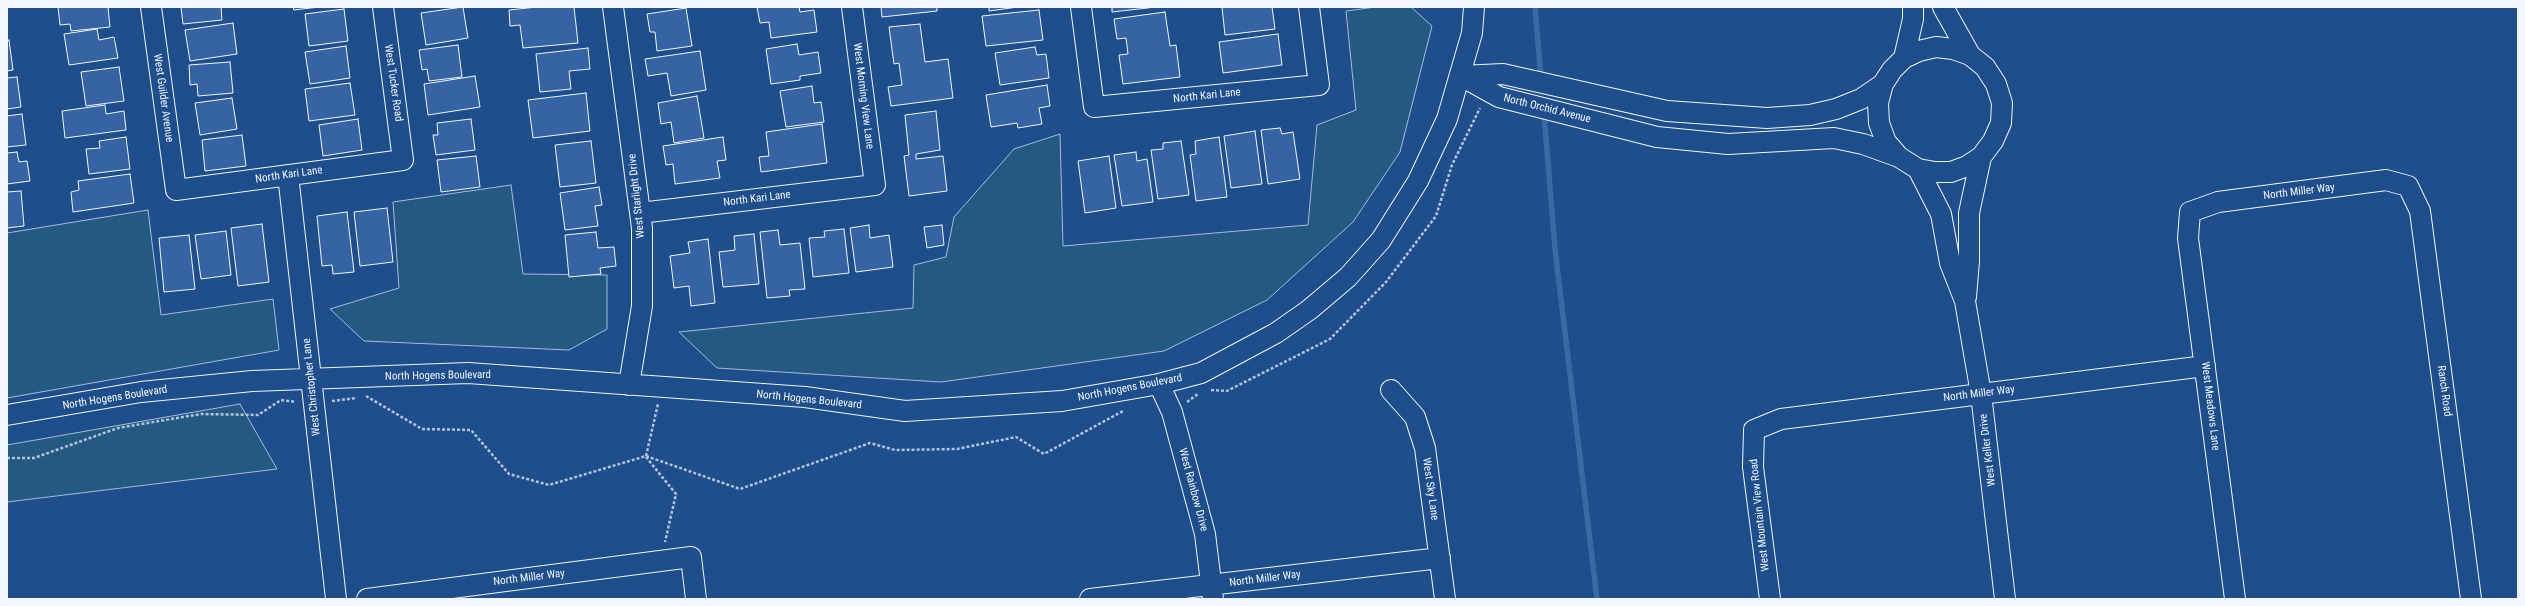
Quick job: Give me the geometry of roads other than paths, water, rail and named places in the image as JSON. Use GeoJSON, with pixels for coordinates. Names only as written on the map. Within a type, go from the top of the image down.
{"type":"FeatureCollection","features":[{"type":"Feature","properties":{"kind":"street","name":"West Guilder Avenue"},"geometry":{"type":"LineString","coordinates":[[151,7],[176,190]]}},
{"type":"Feature","properties":{"kind":"street","name":"West Tucker Road"},"geometry":{"type":"LineString","coordinates":[[382,7],[403,160]]}},
{"type":"Feature","properties":{"kind":"street","name":"West Starlight Drive"},"geometry":{"type":"LineString","coordinates":[[613,7],[642,228],[642,306],[629,385]]}},
{"type":"Feature","properties":{"kind":"street","name":"West Morning View Lane"},"geometry":{"type":"LineString","coordinates":[[852,7],[875,185]]}},
{"type":"Feature","properties":{"kind":"street","name":"North Kari Lane"},"geometry":{"type":"LineString","coordinates":[[1081,7],[1094,107],[1319,85],[1309,7]]}},
{"type":"Feature","properties":{"kind":"street","name":"North Hogens Boulevard"},"geometry":{"type":"LineString","coordinates":[[7,415],[141,392],[252,381],[468,374],[805,397],[905,411],[1062,401],[1159,384],[1201,373],[1276,333],[1309,310],[1348,277],[1381,240],[1418,180],[1447,119],[1461,76],[1472,33],[1474,7]]}},
{"type":"Feature","properties":{"kind":"street"},"geometry":{"type":"LineString","coordinates":[[1904,58],[1913,19],[1913,7]]}},
{"type":"Feature","properties":{"kind":"street"},"geometry":{"type":"LineString","coordinates":[[1942,7],[1970,55]]}},
{"type":"Feature","properties":{"kind":"street"},"geometry":{"type":"LineString","coordinates":[[1936,47],[1953,49],[1970,55],[1985,67],[1996,84],[2002,103],[1998,129],[1993,142],[1981,157],[1967,166],[1951,172],[1935,172],[1918,169],[1899,157],[1886,142],[1879,123],[1878,103],[1883,84],[1892,70],[1904,58],[1919,51],[1936,47]]}},
{"type":"Feature","properties":{"kind":"street","name":"North Orchid Avenue"},"geometry":{"type":"LineString","coordinates":[[1461,76],[1503,74],[1667,111],[1767,118],[1810,115],[1836,109],[1861,99],[1883,84]]}},
{"type":"Feature","properties":{"kind":"street","name":"North Orchid Avenue"},"geometry":{"type":"LineString","coordinates":[[1461,76],[1499,97],[1657,136],[1728,144],[1834,138],[1863,144],[1899,157]]}},
{"type":"Feature","properties":{"kind":"street","name":"West Keller Drive"},"geometry":{"type":"LineString","coordinates":[[1965,301],[1969,261],[1969,213],[1981,157]]}},
{"type":"Feature","properties":{"kind":"street","name":"North Kari Lane"},"geometry":{"type":"LineString","coordinates":[[176,190],[403,160]]}},
{"type":"Feature","properties":{"kind":"street","name":"West Keller Drive"},"geometry":{"type":"LineString","coordinates":[[1918,169],[1941,214],[1950,263],[1965,301],[1981,394],[2006,599]]}},
{"type":"Feature","properties":{"kind":"street","name":"West Christopher Lane"},"geometry":{"type":"LineString","coordinates":[[288,175],[336,599]]}},
{"type":"Feature","properties":{"kind":"street","name":"North Miller Way"},"geometry":{"type":"LineString","coordinates":[[2190,212],[2218,202],[2386,180],[2408,186]]}},
{"type":"Feature","properties":{"kind":"street","name":"North Kari Lane"},"geometry":{"type":"LineString","coordinates":[[640,213],[875,185]]}},
{"type":"Feature","properties":{"kind":"street","name":"Ranch Road"},"geometry":{"type":"LineString","coordinates":[[2408,186],[2420,211],[2471,599]]}},
{"type":"Feature","properties":{"kind":"street","name":"West Meadows Lane"},"geometry":{"type":"LineString","coordinates":[[2190,212],[2188,238],[2235,599]]}},
{"type":"Feature","properties":{"kind":"street","name":"North Miller Way"},"geometry":{"type":"LineString","coordinates":[[1754,430],[1781,419],[2205,366]]}},
{"type":"Feature","properties":{"kind":"street","name":"West Rainbow Drive"},"geometry":{"type":"LineString","coordinates":[[1159,384],[1172,412],[1204,534],[1212,592]]}},
{"type":"Feature","properties":{"kind":"street","name":"West Sky Lane"},"geometry":{"type":"LineString","coordinates":[[1391,390],[1415,417],[1425,448],[1445,599]]}},
{"type":"Feature","properties":{"kind":"street","name":"West Mountain View Road"},"geometry":{"type":"LineString","coordinates":[[1754,430],[1753,467],[1770,599]]}},
{"type":"Feature","properties":{"kind":"street","name":"North Miller Way"},"geometry":{"type":"LineString","coordinates":[[367,599],[457,593],[661,561],[691,558],[696,599]]}},
{"type":"Feature","properties":{"kind":"street","name":"North Miller Way"},"geometry":{"type":"LineString","coordinates":[[1090,599],[1212,592],[1440,558]]}},
{"type":"Feature","properties":{"kind":"waterway"},"geometry":{"type":"LineString","coordinates":[[1535,7],[1541,78]]}},
{"type":"Feature","properties":{"kind":"waterway"},"geometry":{"type":"LineString","coordinates":[[1544,113],[1555,249],[1597,599]]}}]}
